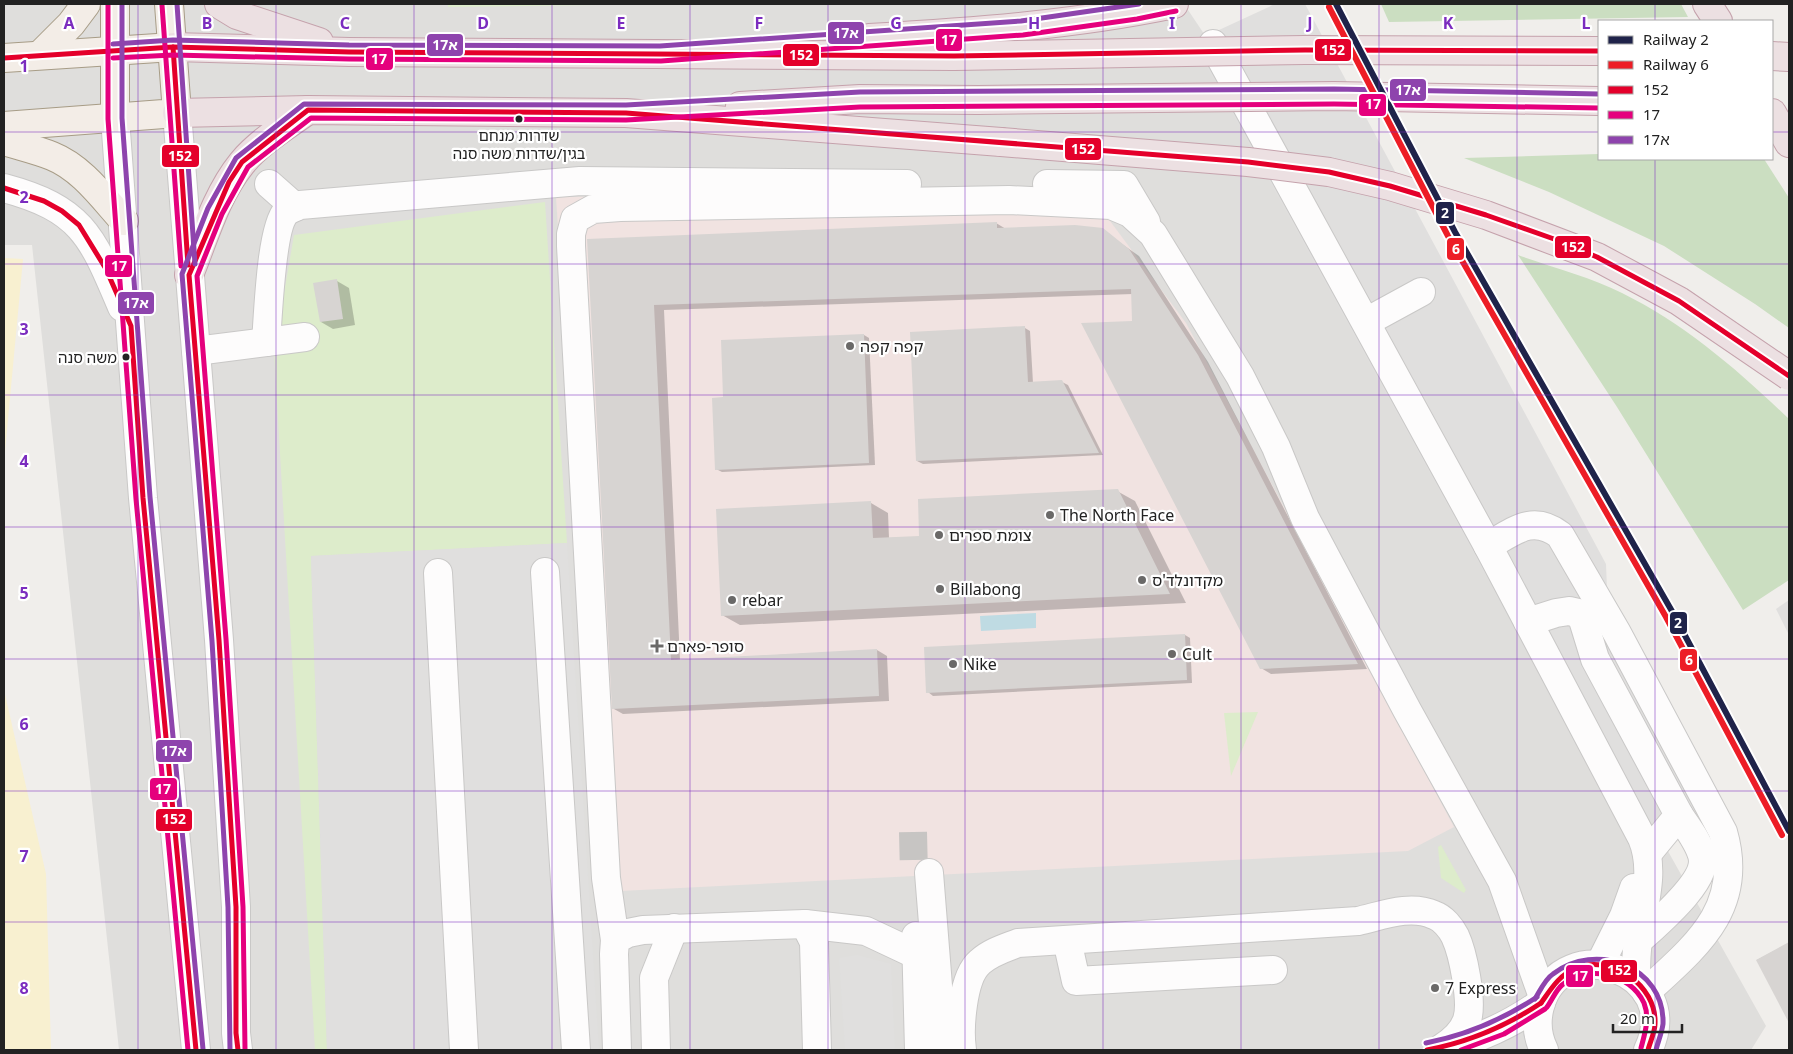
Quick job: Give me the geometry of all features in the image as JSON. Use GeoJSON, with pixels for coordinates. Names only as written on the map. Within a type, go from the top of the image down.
{"type":"FeatureCollection","features":[{"type":"Feature","properties":{"kind":"highway"},"geometry":{"type":"LineString","coordinates":[[219,4],[237,14],[349,52]]}},
{"type":"Feature","properties":{"kind":"highway"},"geometry":{"type":"LineString","coordinates":[[948,45],[1022,28],[1136,12],[1174,4]]}},
{"type":"Feature","properties":{"kind":"highway"},"geometry":{"type":"LineString","coordinates":[[1707,4],[1717,20]]}},
{"type":"Feature","properties":{"kind":"highway"},"geometry":{"type":"LineString","coordinates":[[173,47],[349,52],[660,54],[948,45],[1305,50],[1598,51]]}},
{"type":"Feature","properties":{"kind":"highway"},"geometry":{"type":"LineString","coordinates":[[1773,56],[1789,56]]}},
{"type":"Feature","properties":{"kind":"highway"},"geometry":{"type":"LineString","coordinates":[[626,113],[860,99],[978,100],[1334,96],[1598,101]]}},
{"type":"Feature","properties":{"kind":"highway"},"geometry":{"type":"LineString","coordinates":[[1773,104],[1789,105]]}},
{"type":"Feature","properties":{"kind":"highway"},"geometry":{"type":"LineString","coordinates":[[177,113],[308,110],[626,113],[1248,162],[1328,172],[1398,189],[1486,215],[1597,256],[1679,300],[1789,376]]}},
{"type":"Feature","properties":{"kind":"highway"},"geometry":{"type":"LineString","coordinates":[[188,275],[215,211],[229,182],[242,162],[308,110]]}},
{"type":"Feature","properties":{"kind":"highway"},"geometry":{"type":"LineString","coordinates":[[1773,115],[1789,143]]}},
{"type":"Feature","properties":{"kind":"main road"},"geometry":{"type":"LineString","coordinates":[[40,55],[71,24],[86,4]]}},
{"type":"Feature","properties":{"kind":"main road"},"geometry":{"type":"LineString","coordinates":[[115,4],[113,51],[115,118]]}},
{"type":"Feature","properties":{"kind":"main road"},"geometry":{"type":"LineString","coordinates":[[4,126],[177,113],[170,4]]}},
{"type":"Feature","properties":{"kind":"main road"},"geometry":{"type":"LineString","coordinates":[[4,58],[173,47]]}},
{"type":"Feature","properties":{"kind":"main road"},"geometry":{"type":"LineString","coordinates":[[4,141],[53,157],[67,165],[96,189],[124,221]]}},
{"type":"Feature","properties":{"kind":"street"},"geometry":{"type":"LineString","coordinates":[[1283,36],[1219,56],[1488,546],[1634,823],[1647,854],[1649,873],[1638,941],[1641,985],[1655,1018],[1655,1030],[1648,1050]]}},
{"type":"Feature","properties":{"kind":"street"},"geometry":{"type":"LineString","coordinates":[[177,113],[188,275],[196,351],[219,640],[236,906],[236,1033],[238,1050]]}},
{"type":"Feature","properties":{"kind":"street"},"geometry":{"type":"LineString","coordinates":[[115,118],[143,498],[196,1050]]}},
{"type":"Feature","properties":{"kind":"street"},"geometry":{"type":"LineString","coordinates":[[266,342],[274,251],[280,223],[286,212],[295,207],[580,181],[1124,185],[1240,376],[1276,447],[1305,518],[1398,713],[1502,881],[1542,1000],[1538,1028],[1544,1050]]}},
{"type":"Feature","properties":{"kind":"street"},"geometry":{"type":"LineString","coordinates":[[269,184],[295,207]]}},
{"type":"Feature","properties":{"kind":"street"},"geometry":{"type":"LineString","coordinates":[[4,188],[44,201],[62,211],[79,225],[92,243],[106,270],[131,326]]}},
{"type":"Feature","properties":{"kind":"street"},"geometry":{"type":"LineString","coordinates":[[617,1050],[615,940],[605,868],[571,246],[571,234],[575,219],[593,209],[620,207],[1009,200],[1111,205],[1130,213],[1153,234]]}},
{"type":"Feature","properties":{"kind":"street"},"geometry":{"type":"LineString","coordinates":[[1366,322],[1422,292]]}},
{"type":"Feature","properties":{"kind":"street"},"geometry":{"type":"LineString","coordinates":[[196,351],[305,337]]}},
{"type":"Feature","properties":{"kind":"street"},"geometry":{"type":"LineString","coordinates":[[1488,546],[1526,526],[1539,524],[1550,527],[1560,535],[1569,548],[1593,615],[1723,832],[1728,853],[1726,886],[1709,930],[1699,942],[1641,985]]}},
{"type":"Feature","properties":{"kind":"street"},"geometry":{"type":"LineString","coordinates":[[545,572],[576,1050]]}},
{"type":"Feature","properties":{"kind":"street"},"geometry":{"type":"LineString","coordinates":[[438,573],[464,1050]]}},
{"type":"Feature","properties":{"kind":"street"},"geometry":{"type":"LineString","coordinates":[[1528,622],[1569,611],[1593,615]]}},
{"type":"Feature","properties":{"kind":"street"},"geometry":{"type":"LineString","coordinates":[[1593,615],[1595,659],[1703,856],[1703,869],[1696,881],[1667,914],[1638,941]]}},
{"type":"Feature","properties":{"kind":"street"},"geometry":{"type":"LineString","coordinates":[[1647,854],[1680,815]]}},
{"type":"Feature","properties":{"kind":"street"},"geometry":{"type":"LineString","coordinates":[[1600,964],[1624,916],[1635,881],[1638,848],[1634,823]]}},
{"type":"Feature","properties":{"kind":"street"},"geometry":{"type":"LineString","coordinates":[[919,1050],[917,955],[921,874],[942,1036],[946,1050]]}},
{"type":"Feature","properties":{"kind":"street"},"geometry":{"type":"LineString","coordinates":[[962,1050],[960,1019],[970,979],[978,963],[995,952],[1018,943],[1358,921],[1400,911],[1434,914],[1446,923],[1455,935],[1461,952],[1469,1014],[1462,1030],[1434,1049]]}},
{"type":"Feature","properties":{"kind":"street"},"geometry":{"type":"LineString","coordinates":[[615,940],[628,933],[674,928],[805,924],[866,931],[917,955]]}},
{"type":"Feature","properties":{"kind":"street"},"geometry":{"type":"LineString","coordinates":[[805,924],[814,942],[817,1050]]}},
{"type":"Feature","properties":{"kind":"street"},"geometry":{"type":"LineString","coordinates":[[656,1050],[654,978],[674,928]]}},
{"type":"Feature","properties":{"kind":"street"},"geometry":{"type":"LineString","coordinates":[[1520,931],[1546,958],[1566,972]]}},
{"type":"Feature","properties":{"kind":"street"},"geometry":{"type":"LineString","coordinates":[[1067,940],[1076,981],[1273,970]]}},
{"type":"Feature","properties":{"kind":"street"},"geometry":{"type":"LineString","coordinates":[[1434,1049],[1469,1042],[1494,1032],[1542,1000],[1553,983],[1566,972],[1583,966],[1600,964],[1619,969],[1641,985]]}},
{"type":"Feature","properties":{"kind":"shaded area"},"geometry":{"type":"Polygon","coordinates":[[[4,4],[1184,4],[1239,86],[1766,1026],[1751,1050],[119,1050],[32,245],[4,245],[4,4]]]}},
{"type":"Feature","properties":{"kind":"shaded area"},"geometry":{"type":"Polygon","coordinates":[[[1275,4],[1305,4],[1606,564],[1609,640],[1704,816],[1639,854],[1193,42],[1275,4]]]}},
{"type":"Feature","properties":{"kind":"shaded area"},"geometry":{"type":"Polygon","coordinates":[[[1073,191],[1107,217],[1186,323],[1454,827],[1408,851],[601,892],[556,197],[1073,191]]]}},
{"type":"Feature","properties":{"kind":"shaded area"},"geometry":{"type":"Polygon","coordinates":[[[567,543],[599,1050],[327,1050],[311,556],[567,543]]]}},
{"type":"Feature","properties":{"kind":"shaded area"},"geometry":{"type":"Polygon","coordinates":[[[1789,600],[1789,635],[1776,609],[1789,600]]]}},
{"type":"Feature","properties":{"kind":"shaded area"},"geometry":{"type":"Polygon","coordinates":[[[857,955],[891,964],[895,1050],[845,1050],[839,958],[857,955]]]}},
{"type":"Feature","properties":{"kind":"green space"},"geometry":{"type":"Polygon","coordinates":[[[448,4],[670,4],[448,7],[448,4]]]}},
{"type":"Feature","properties":{"kind":"green space"},"geometry":{"type":"Polygon","coordinates":[[[1381,4],[1681,4],[1688,17],[1389,22],[1381,4]]]}},
{"type":"Feature","properties":{"kind":"green space"},"geometry":{"type":"Polygon","coordinates":[[[1598,154],[1598,160],[1765,160],[1789,198],[1789,328],[1664,246],[1549,192],[1464,158],[1598,154]]]}},
{"type":"Feature","properties":{"kind":"green space"},"geometry":{"type":"Polygon","coordinates":[[[545,202],[567,543],[311,556],[327,1050],[315,1050],[274,351],[294,235],[545,202]]]}},
{"type":"Feature","properties":{"kind":"green space"},"geometry":{"type":"Polygon","coordinates":[[[1518,255],[1597,282],[1645,305],[1668,319],[1731,366],[1789,419],[1789,580],[1743,610],[1617,407],[1518,255]]]}},
{"type":"Feature","properties":{"kind":"green space"},"geometry":{"type":"Polygon","coordinates":[[[1258,712],[1231,776],[1224,713],[1258,712]]]}},
{"type":"Feature","properties":{"kind":"green space"},"geometry":{"type":"Polygon","coordinates":[[[1441,845],[1466,890],[1464,893],[1441,878],[1438,847],[1441,845]]]}},
{"type":"Feature","properties":{"kind":"sand"},"geometry":{"type":"Polygon","coordinates":[[[4,258],[23,259],[4,462],[4,258]]]}},
{"type":"Feature","properties":{"kind":"sand"},"geometry":{"type":"Polygon","coordinates":[[[4,690],[46,874],[51,1050],[4,1050],[4,690]]]}},
{"type":"Feature","properties":{"kind":"water"},"geometry":{"type":"Polygon","coordinates":[[[1036,613],[1036,628],[981,631],[980,616],[1036,613]]]}},
{"type":"Feature","properties":{"kind":"building"},"geometry":{"type":"Polygon","coordinates":[[[997,222],[997,228],[1075,225],[1103,228],[1129,249],[1198,355],[1358,664],[1260,669],[1081,323],[1132,321],[1131,289],[654,305],[671,660],[877,649],[879,696],[612,709],[587,239],[997,222]]]}},
{"type":"Feature","properties":{"kind":"building"},"geometry":{"type":"Polygon","coordinates":[[[337,279],[343,319],[320,322],[313,283],[337,279]]]}},
{"type":"Feature","properties":{"kind":"building"},"geometry":{"type":"Polygon","coordinates":[[[1025,326],[1028,382],[1062,380],[1099,453],[916,461],[910,332],[1025,326]]]}},
{"type":"Feature","properties":{"kind":"building"},"geometry":{"type":"Polygon","coordinates":[[[864,334],[869,463],[715,470],[712,398],[723,397],[721,340],[864,334]]]}},
{"type":"Feature","properties":{"kind":"building"},"geometry":{"type":"Polygon","coordinates":[[[1118,489],[1170,594],[721,616],[716,509],[871,501],[873,538],[919,536],[918,499],[1118,489]]]}},
{"type":"Feature","properties":{"kind":"building"},"geometry":{"type":"Polygon","coordinates":[[[1185,634],[1187,680],[926,693],[924,647],[1185,634]]]}},
{"type":"Feature","properties":{"kind":"building"},"geometry":{"type":"Polygon","coordinates":[[[1789,942],[1789,1023],[1756,960],[1789,942]]]}},
{"type":"Feature","properties":{"kind":"tunnel"},"geometry":{"type":"LineString","coordinates":[[913,832],[914,874]]}},
{"type":"Feature","properties":{"kind":"rail line","name":"2"},"geometry":{"type":"LineString","coordinates":[[1336,4],[1455,232],[1673,613],[1789,831]]}},
{"type":"Feature","properties":{"kind":"rail line","name":"6"},"geometry":{"type":"LineString","coordinates":[[1329,7],[1448,236],[1666,617],[1782,835]]}},
{"type":"Feature","properties":{"kind":"transit line","name":"17"},"geometry":{"type":"LineString","coordinates":[[108,4],[108,119],[136,499],[188,1050]]}},
{"type":"Feature","properties":{"kind":"transit line","name":"17א"},"geometry":{"type":"LineString","coordinates":[[122,4],[122,118],[150,497],[203,1049]]}},
{"type":"Feature","properties":{"kind":"transit line","name":"17א"},"geometry":{"type":"LineString","coordinates":[[177,4],[195,264]]}},
{"type":"Feature","properties":{"kind":"transit line","name":"17א"},"geometry":{"type":"LineString","coordinates":[[113,44],[173,40],[349,45],[660,46],[1021,21],[1139,4]]}},
{"type":"Feature","properties":{"kind":"transit line","name":"17"},"geometry":{"type":"LineString","coordinates":[[162,5],[181,266]]}},
{"type":"Feature","properties":{"kind":"transit line","name":"17"},"geometry":{"type":"LineString","coordinates":[[113,58],[173,55],[349,59],[661,61],[1023,35],[1137,19],[1176,11]]}},
{"type":"Feature","properties":{"kind":"transit line","name":"152"},"geometry":{"type":"LineString","coordinates":[[173,47],[188,265]]}},
{"type":"Feature","properties":{"kind":"transit line","name":"152"},"geometry":{"type":"LineString","coordinates":[[4,58],[173,47],[349,52],[954,56],[1305,50],[1598,51]]}},
{"type":"Feature","properties":{"kind":"transit line","name":"17א"},"geometry":{"type":"LineString","coordinates":[[230,1050],[228,907],[212,641],[182,274],[208,208],[236,158],[304,104],[626,105],[860,92],[1334,89],[1598,94]]}},
{"type":"Feature","properties":{"kind":"transit line","name":"17"},"geometry":{"type":"LineString","coordinates":[[245,1049],[243,907],[226,639],[197,276],[222,214],[248,167],[311,118],[626,120],[860,107],[1334,104],[1598,108]]}},
{"type":"Feature","properties":{"kind":"transit line","name":"152"},"geometry":{"type":"LineString","coordinates":[[238,1050],[236,1033],[236,907],[219,640],[189,275],[229,182],[242,162],[308,110],[626,113],[1248,162],[1329,172],[1390,186],[1486,215],[1554,239],[1597,257],[1679,301],[1789,376]]}},
{"type":"Feature","properties":{"kind":"transit line","name":"152"},"geometry":{"type":"LineString","coordinates":[[4,188],[44,201],[62,211],[79,225],[106,269],[131,326],[143,498],[196,1050]]}},
{"type":"Feature","properties":{"kind":"transit line","name":"17א"},"geometry":{"type":"LineString","coordinates":[[1535,999],[1550,976],[1570,964],[1588,960],[1607,960],[1624,965],[1640,974],[1653,987],[1661,1004],[1663,1024],[1656,1050]]}},
{"type":"Feature","properties":{"kind":"transit line","name":"152"},"geometry":{"type":"LineString","coordinates":[[1541,1003],[1560,978],[1576,968],[1603,965],[1617,969],[1640,985],[1654,1010],[1655,1027],[1648,1050]]}},
{"type":"Feature","properties":{"kind":"transit line","name":"17"},"geometry":{"type":"LineString","coordinates":[[1547,1007],[1560,987],[1572,979],[1583,975],[1595,974],[1607,975],[1618,979],[1629,985],[1644,1003],[1647,1020],[1641,1048]]}},
{"type":"Feature","properties":{"kind":"transit line","name":"17א"},"geometry":{"type":"LineString","coordinates":[[1426,1043],[1456,1036],[1484,1026],[1511,1013],[1537,997]]}},
{"type":"Feature","properties":{"kind":"transit line","name":"152"},"geometry":{"type":"LineString","coordinates":[[1427,1050],[1472,1038],[1514,1019],[1541,1003]]}},
{"type":"Feature","properties":{"kind":"transit line","name":"17"},"geometry":{"type":"LineString","coordinates":[[1461,1050],[1504,1034],[1545,1009]]}},
{"type":"Feature","properties":{"kind":"place","name":"שדרות מנחם בגין/שדרות משה סנה"},"geometry":{"type":"Point","coordinates":[519,119]}},
{"type":"Feature","properties":{"kind":"place","name":"קפה קפה"},"geometry":{"type":"Point","coordinates":[850,346]}},
{"type":"Feature","properties":{"kind":"place","name":"משה סנה"},"geometry":{"type":"Point","coordinates":[126,357]}},
{"type":"Feature","properties":{"kind":"place","name":"The North Face"},"geometry":{"type":"Point","coordinates":[1050,515]}},
{"type":"Feature","properties":{"kind":"place","name":"צומת ספרים"},"geometry":{"type":"Point","coordinates":[939,535]}},
{"type":"Feature","properties":{"kind":"place","name":"מקדונלד'ס"},"geometry":{"type":"Point","coordinates":[1142,580]}},
{"type":"Feature","properties":{"kind":"place","name":"Billabong"},"geometry":{"type":"Point","coordinates":[940,589]}},
{"type":"Feature","properties":{"kind":"place","name":"rebar"},"geometry":{"type":"Point","coordinates":[732,600]}},
{"type":"Feature","properties":{"kind":"place","name":"סופר-פארם"},"geometry":{"type":"Point","coordinates":[657,646]}},
{"type":"Feature","properties":{"kind":"place","name":"Cult"},"geometry":{"type":"Point","coordinates":[1172,654]}},
{"type":"Feature","properties":{"kind":"place","name":"Nike"},"geometry":{"type":"Point","coordinates":[953,664]}},
{"type":"Feature","properties":{"kind":"place","name":"7 Express"},"geometry":{"type":"Point","coordinates":[1435,988]}}]}
